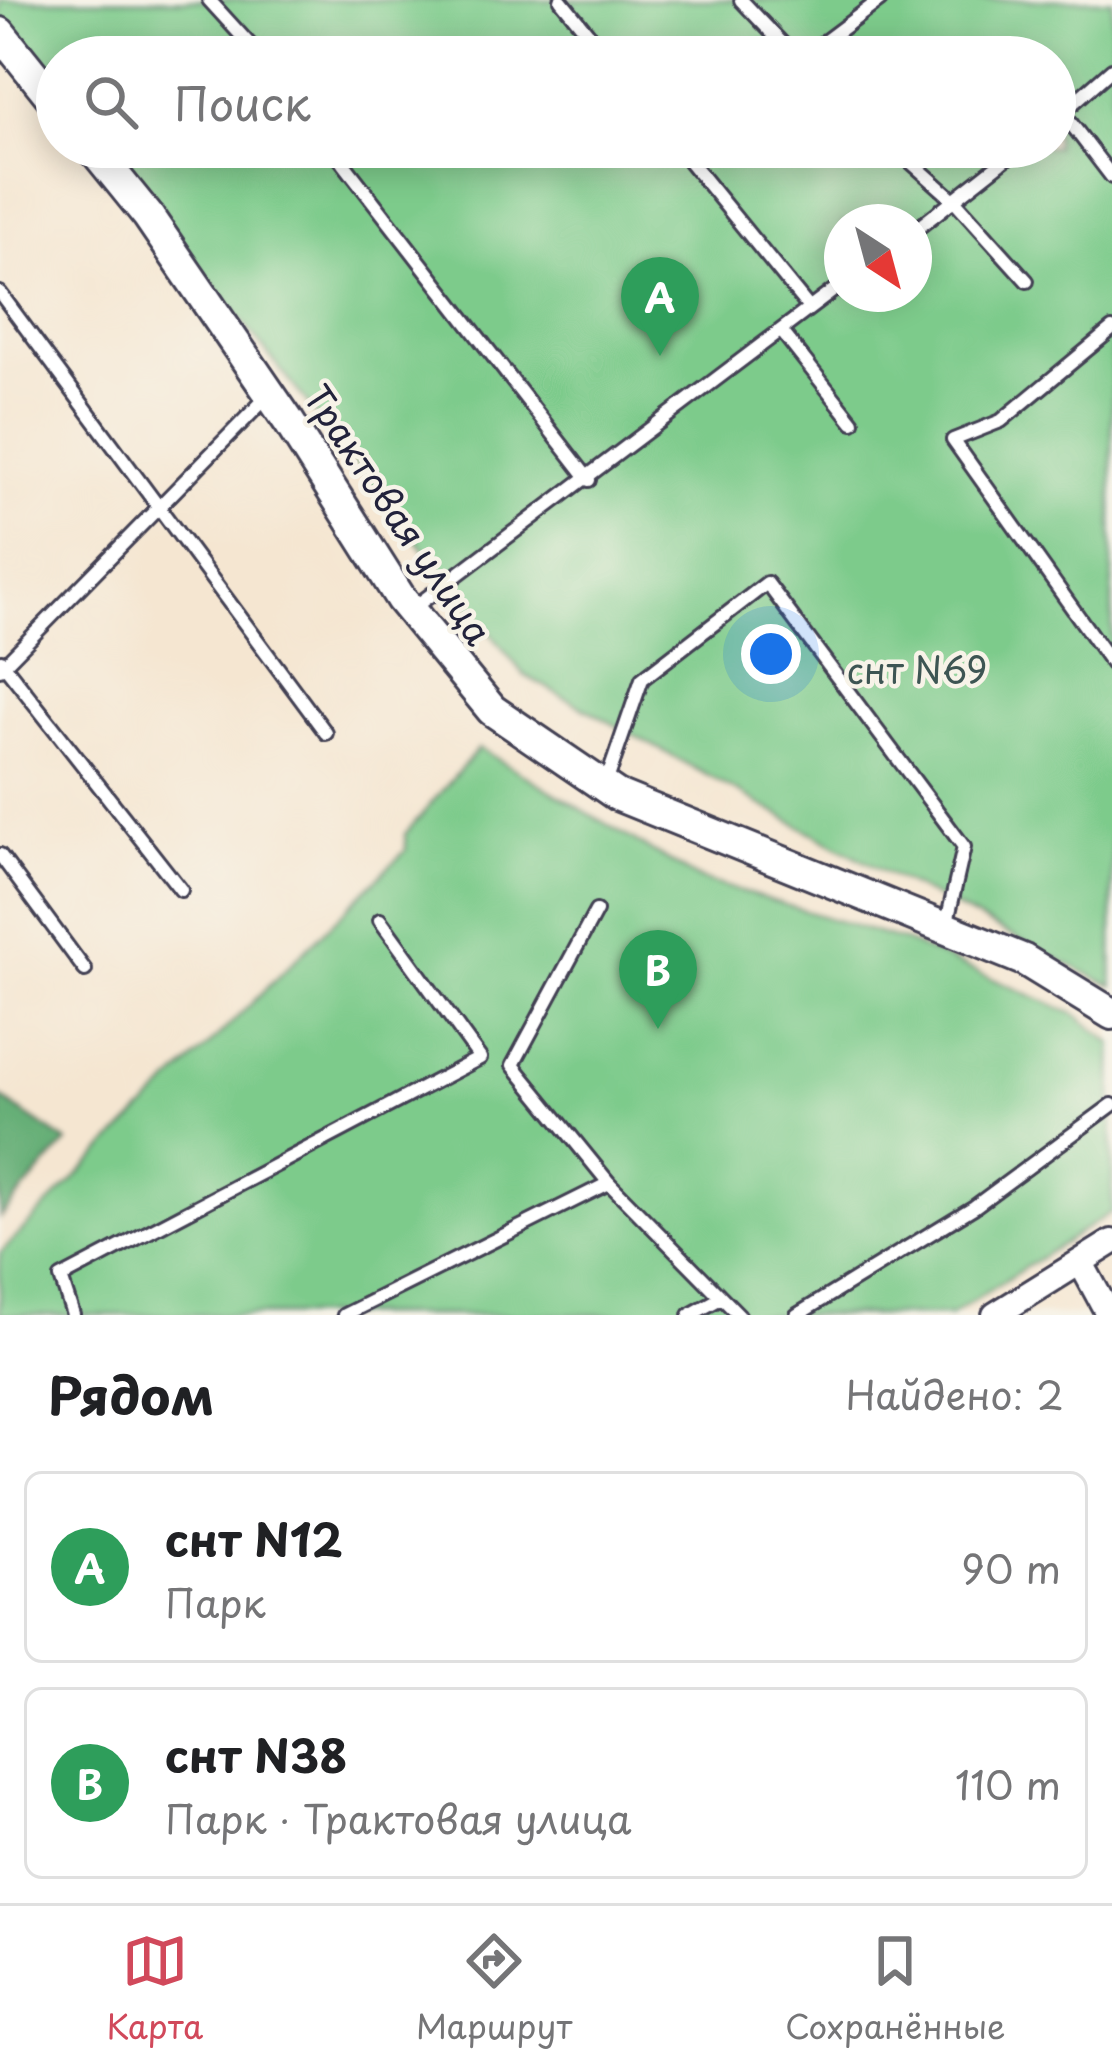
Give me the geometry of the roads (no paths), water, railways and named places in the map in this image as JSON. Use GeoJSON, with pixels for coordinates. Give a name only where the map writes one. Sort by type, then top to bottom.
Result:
{"type":"FeatureCollection","features":[{"type":"Feature","properties":{"kind":"street"},"geometry":{"type":"LineString","coordinates":[[0,33],[36,78]]}},
{"type":"Feature","properties":{"kind":"street","name":"Трактовая улица"},"geometry":{"type":"LineString","coordinates":[[109,168],[148,216],[410,610],[492,710],[605,787],[1024,960],[1112,1014]]}},
{"type":"Feature","properties":{"kind":"street"},"geometry":{"type":"LineString","coordinates":[[995,1315],[1112,1242]]}},
{"type":"Feature","properties":{"kind":"street"},"geometry":{"type":"LineString","coordinates":[[1081,1263],[1109,1315]]}},
{"type":"Feature","properties":{"kind":"lane"},"geometry":{"type":"LineString","coordinates":[[209,0],[242,36]]}},
{"type":"Feature","properties":{"kind":"lane"},"geometry":{"type":"LineString","coordinates":[[561,0],[590,36]]}},
{"type":"Feature","properties":{"kind":"lane"},"geometry":{"type":"LineString","coordinates":[[741,0],[778,36]]}},
{"type":"Feature","properties":{"kind":"lane"},"geometry":{"type":"LineString","coordinates":[[829,36],[880,0]]}},
{"type":"Feature","properties":{"kind":"lane"},"geometry":{"type":"LineString","coordinates":[[1076,101],[1112,69]]}},
{"type":"Feature","properties":{"kind":"lane"},"geometry":{"type":"LineString","coordinates":[[1076,136],[1112,177]]}},
{"type":"Feature","properties":{"kind":"lane"},"geometry":{"type":"LineString","coordinates":[[347,168],[590,480]]}},
{"type":"Feature","properties":{"kind":"lane"},"geometry":{"type":"LineString","coordinates":[[700,168],[809,308]]}},
{"type":"Feature","properties":{"kind":"lane"},"geometry":{"type":"LineString","coordinates":[[918,168],[955,201],[1027,281]]}},
{"type":"Feature","properties":{"kind":"lane"},"geometry":{"type":"LineString","coordinates":[[932,218],[995,168]]}},
{"type":"Feature","properties":{"kind":"lane"},"geometry":{"type":"LineString","coordinates":[[0,293],[326,733]]}},
{"type":"Feature","properties":{"kind":"lane"},"geometry":{"type":"LineString","coordinates":[[410,610],[590,480],[824,297]]}},
{"type":"Feature","properties":{"kind":"lane"},"geometry":{"type":"LineString","coordinates":[[1112,329],[1001,422],[953,440],[1112,664]]}},
{"type":"Feature","properties":{"kind":"lane"},"geometry":{"type":"LineString","coordinates":[[783,333],[853,422]]}},
{"type":"Feature","properties":{"kind":"lane"},"geometry":{"type":"LineString","coordinates":[[181,890],[1,665],[269,394]]}},
{"type":"Feature","properties":{"kind":"lane"},"geometry":{"type":"LineString","coordinates":[[605,787],[642,679],[767,583],[964,848],[946,928]]}},
{"type":"Feature","properties":{"kind":"lane"},"geometry":{"type":"LineString","coordinates":[[0,855],[85,970]]}},
{"type":"Feature","properties":{"kind":"lane"},"geometry":{"type":"LineString","coordinates":[[596,911],[513,1065],[609,1183],[739,1315]]}},
{"type":"Feature","properties":{"kind":"lane"},"geometry":{"type":"LineString","coordinates":[[73,1315],[61,1277],[480,1058],[380,920]]}},
{"type":"Feature","properties":{"kind":"lane"},"geometry":{"type":"LineString","coordinates":[[796,1315],[974,1207],[1112,1105]]}},
{"type":"Feature","properties":{"kind":"lane"},"geometry":{"type":"LineString","coordinates":[[344,1315],[609,1183]]}},
{"type":"Feature","properties":{"kind":"lane"},"geometry":{"type":"LineString","coordinates":[[690,1315],[719,1299]]}},
{"type":"Feature","properties":{"kind":"place","name":"снт N12"},"geometry":{"type":"Point","coordinates":[660,356]}},
{"type":"Feature","properties":{"kind":"place","name":"снт N38"},"geometry":{"type":"Point","coordinates":[658,1029]}},
{"type":"Feature","properties":{"kind":"park label","name":"снт N69"},"geometry":{"type":"Point","coordinates":[917,669]}}]}
